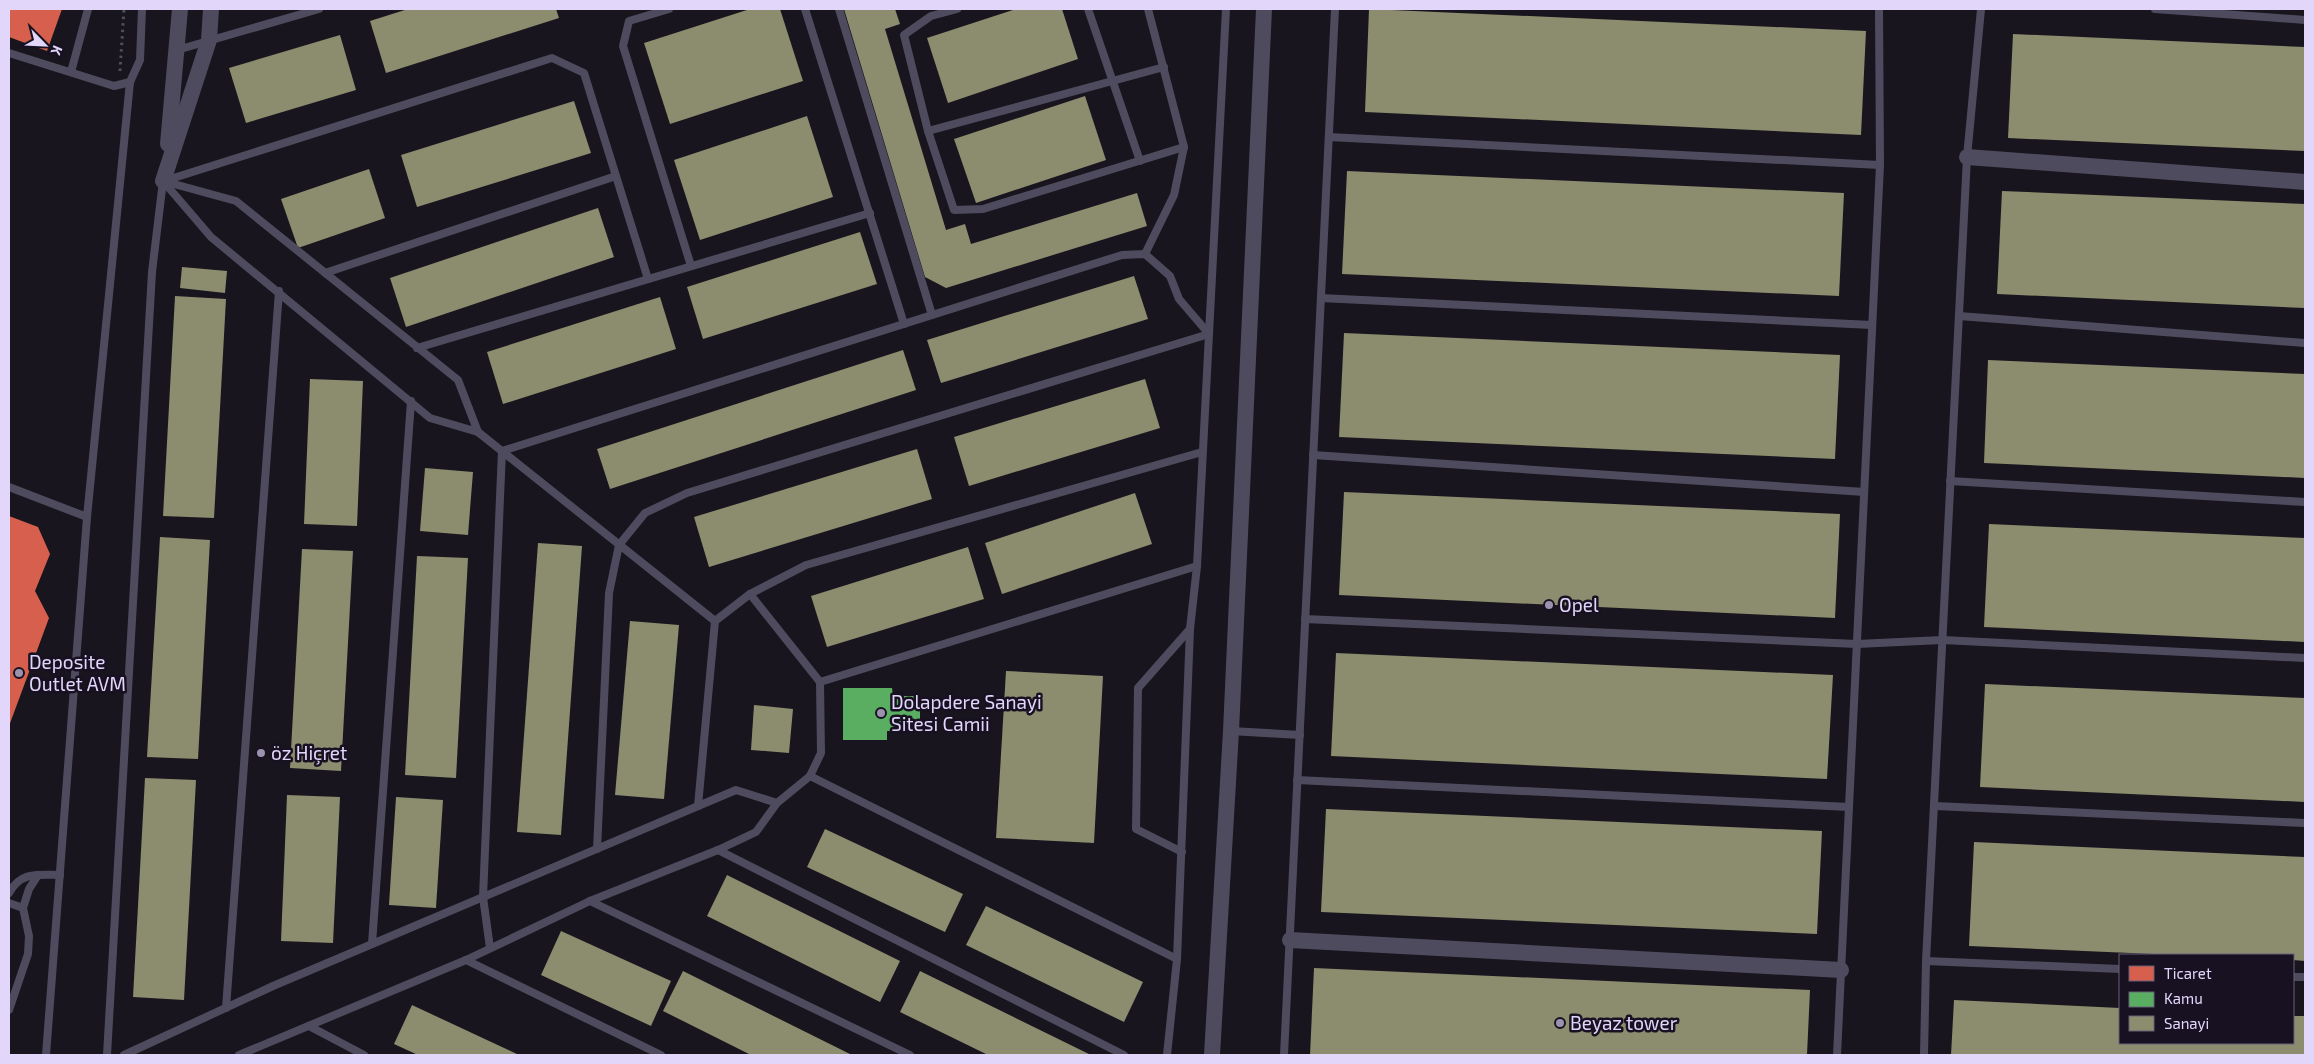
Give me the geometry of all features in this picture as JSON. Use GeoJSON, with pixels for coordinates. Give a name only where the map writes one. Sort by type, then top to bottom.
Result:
{"type":"FeatureCollection","features":[{"type":"Feature","properties":{"kind":"street"},"geometry":{"type":"LineString","coordinates":[[164,181],[180,9]]}},
{"type":"Feature","properties":{"kind":"street"},"geometry":{"type":"LineString","coordinates":[[164,181],[209,40],[211,9]]}},
{"type":"Feature","properties":{"kind":"street"},"geometry":{"type":"LineString","coordinates":[[1212,1055],[1231,731],[1264,9]]}},
{"type":"Feature","properties":{"kind":"street"},"geometry":{"type":"LineString","coordinates":[[1967,157],[2305,182]]}},
{"type":"Feature","properties":{"kind":"street"},"geometry":{"type":"LineString","coordinates":[[1290,940],[1841,970]]}},
{"type":"Feature","properties":{"kind":"lane"},"geometry":{"type":"LineString","coordinates":[[71,72],[88,9]]}},
{"type":"Feature","properties":{"kind":"lane"},"geometry":{"type":"LineString","coordinates":[[46,1055],[87,517],[130,82],[140,60],[142,9]]}},
{"type":"Feature","properties":{"kind":"lane"},"geometry":{"type":"LineString","coordinates":[[176,50],[320,9]]}},
{"type":"Feature","properties":{"kind":"lane"},"geometry":{"type":"LineString","coordinates":[[669,9],[628,21],[623,46],[691,266]]}},
{"type":"Feature","properties":{"kind":"lane"},"geometry":{"type":"LineString","coordinates":[[805,9],[904,324]]}},
{"type":"Feature","properties":{"kind":"lane"},"geometry":{"type":"LineString","coordinates":[[839,9],[932,315]]}},
{"type":"Feature","properties":{"kind":"lane"},"geometry":{"type":"LineString","coordinates":[[957,9],[931,16],[904,35],[928,130],[954,210],[984,209],[1184,147]]}},
{"type":"Feature","properties":{"kind":"lane"},"geometry":{"type":"LineString","coordinates":[[1088,9],[1140,161]]}},
{"type":"Feature","properties":{"kind":"lane"},"geometry":{"type":"LineString","coordinates":[[1145,254],[1174,195],[1184,147],[1148,9]]}},
{"type":"Feature","properties":{"kind":"lane"},"geometry":{"type":"LineString","coordinates":[[1167,1055],[1177,959],[1190,629],[1197,566],[1226,9]]}},
{"type":"Feature","properties":{"kind":"lane"},"geometry":{"type":"LineString","coordinates":[[1284,1055],[1335,9]]}},
{"type":"Feature","properties":{"kind":"lane"},"geometry":{"type":"LineString","coordinates":[[1837,1055],[1880,165],[1879,9]]}},
{"type":"Feature","properties":{"kind":"lane"},"geometry":{"type":"LineString","coordinates":[[1924,1055],[1926,961],[1967,157],[1981,9]]}},
{"type":"Feature","properties":{"kind":"lane"},"geometry":{"type":"LineString","coordinates":[[2155,9],[2305,20]]}},
{"type":"Feature","properties":{"kind":"lane"},"geometry":{"type":"LineString","coordinates":[[9,53],[114,86],[130,82]]}},
{"type":"Feature","properties":{"kind":"lane"},"geometry":{"type":"LineString","coordinates":[[164,181],[552,58],[584,73],[648,279]]}},
{"type":"Feature","properties":{"kind":"lane"},"geometry":{"type":"LineString","coordinates":[[928,130],[1164,67]]}},
{"type":"Feature","properties":{"kind":"lane"},"geometry":{"type":"LineString","coordinates":[[1329,137],[1880,165]]}},
{"type":"Feature","properties":{"kind":"lane"},"geometry":{"type":"LineString","coordinates":[[324,273],[616,176]]}},
{"type":"Feature","properties":{"kind":"lane"},"geometry":{"type":"LineString","coordinates":[[164,181],[236,201],[458,380],[478,432]]}},
{"type":"Feature","properties":{"kind":"lane"},"geometry":{"type":"LineString","coordinates":[[164,181],[211,237],[279,291],[430,418],[478,432],[715,621]]}},
{"type":"Feature","properties":{"kind":"lane"},"geometry":{"type":"LineString","coordinates":[[107,1055],[152,272],[164,181]]}},
{"type":"Feature","properties":{"kind":"lane"},"geometry":{"type":"LineString","coordinates":[[417,348],[870,213]]}},
{"type":"Feature","properties":{"kind":"lane"},"geometry":{"type":"LineString","coordinates":[[502,451],[1122,255],[1145,254],[1170,276],[1179,299],[1209,334]]}},
{"type":"Feature","properties":{"kind":"lane"},"geometry":{"type":"LineString","coordinates":[[226,1008],[279,291]]}},
{"type":"Feature","properties":{"kind":"lane"},"geometry":{"type":"LineString","coordinates":[[1321,298],[1872,325]]}},
{"type":"Feature","properties":{"kind":"lane"},"geometry":{"type":"LineString","coordinates":[[1959,316],[2305,343]]}},
{"type":"Feature","properties":{"kind":"lane"},"geometry":{"type":"LineString","coordinates":[[597,849],[609,593],[620,545],[645,513],[687,493],[1209,334]]}},
{"type":"Feature","properties":{"kind":"lane"},"geometry":{"type":"LineString","coordinates":[[372,944],[411,401]]}},
{"type":"Feature","properties":{"kind":"lane"},"geometry":{"type":"LineString","coordinates":[[490,948],[482,897],[502,451]]}},
{"type":"Feature","properties":{"kind":"lane"},"geometry":{"type":"LineString","coordinates":[[698,806],[715,621],[750,594],[806,565],[1202,452]]}},
{"type":"Feature","properties":{"kind":"lane"},"geometry":{"type":"LineString","coordinates":[[1314,455],[1864,492]]}},
{"type":"Feature","properties":{"kind":"lane"},"geometry":{"type":"LineString","coordinates":[[1950,481],[2305,502]]}},
{"type":"Feature","properties":{"kind":"lane"},"geometry":{"type":"LineString","coordinates":[[9,487],[87,517]]}},
{"type":"Feature","properties":{"kind":"lane"},"geometry":{"type":"LineString","coordinates":[[820,682],[1197,566]]}},
{"type":"Feature","properties":{"kind":"lane"},"geometry":{"type":"LineString","coordinates":[[239,1055],[466,960],[590,901],[718,850],[756,832],[777,803],[810,776],[821,753],[820,682],[750,594]]}},
{"type":"Feature","properties":{"kind":"lane"},"geometry":{"type":"LineString","coordinates":[[1305,619],[1857,644],[1942,640],[2305,658]]}},
{"type":"Feature","properties":{"kind":"lane"},"geometry":{"type":"LineString","coordinates":[[1182,852],[1136,829],[1138,688],[1190,629]]}},
{"type":"Feature","properties":{"kind":"lane"},"geometry":{"type":"LineString","coordinates":[[1231,731],[1300,735]]}},
{"type":"Feature","properties":{"kind":"lane"},"geometry":{"type":"LineString","coordinates":[[810,776],[1177,959]]}},
{"type":"Feature","properties":{"kind":"lane"},"geometry":{"type":"LineString","coordinates":[[1297,780],[1849,807]]}},
{"type":"Feature","properties":{"kind":"lane"},"geometry":{"type":"LineString","coordinates":[[124,1055],[372,944],[736,790],[777,803]]}},
{"type":"Feature","properties":{"kind":"lane"},"geometry":{"type":"LineString","coordinates":[[1935,806],[2305,823]]}},
{"type":"Feature","properties":{"kind":"lane"},"geometry":{"type":"LineString","coordinates":[[718,850],[1124,1055]]}},
{"type":"Feature","properties":{"kind":"lane"},"geometry":{"type":"LineString","coordinates":[[9,893],[28,874],[60,875]]}},
{"type":"Feature","properties":{"kind":"lane"},"geometry":{"type":"LineString","coordinates":[[9,1010],[28,954],[29,936],[23,908],[29,888],[38,875]]}},
{"type":"Feature","properties":{"kind":"lane"},"geometry":{"type":"LineString","coordinates":[[590,901],[910,1055]]}},
{"type":"Feature","properties":{"kind":"lane"},"geometry":{"type":"LineString","coordinates":[[9,903],[23,908]]}},
{"type":"Feature","properties":{"kind":"lane"},"geometry":{"type":"LineString","coordinates":[[466,960],[661,1055]]}},
{"type":"Feature","properties":{"kind":"lane"},"geometry":{"type":"LineString","coordinates":[[1926,961],[2119,970]]}},
{"type":"Feature","properties":{"kind":"lane"},"geometry":{"type":"LineString","coordinates":[[309,1026],[364,1055]]}},
{"type":"Feature","properties":{"kind":"path"},"geometry":{"type":"LineString","coordinates":[[120,85],[124,9]]}},
{"type":"Feature","properties":{"kind":"building: Ticaret"},"geometry":{"type":"Polygon","coordinates":[[[9,9],[62,9],[47,51],[9,37],[9,9]]]}},
{"type":"Feature","properties":{"kind":"building: Ticaret","name":"Deposite Outlet AVM"},"geometry":{"type":"Polygon","coordinates":[[[9,516],[38,527],[50,554],[35,591],[49,618],[9,726],[9,516]]]}},
{"type":"Feature","properties":{"kind":"building: Kamu","name":"Dolapdere Sanayi Sitesi Camii"},"geometry":{"type":"Polygon","coordinates":[[[843,688],[892,688],[893,696],[920,696],[920,731],[887,731],[887,740],[843,740],[843,688]]]}},
{"type":"Feature","properties":{"kind":"building: Sanayi"},"geometry":{"type":"Polygon","coordinates":[[[408,9],[556,9],[559,18],[386,73],[370,21],[408,9]]]}},
{"type":"Feature","properties":{"kind":"building: Sanayi"},"geometry":{"type":"Polygon","coordinates":[[[750,9],[780,9],[803,81],[670,124],[644,43],[750,9]]]}},
{"type":"Feature","properties":{"kind":"building: Sanayi"},"geometry":{"type":"Polygon","coordinates":[[[844,9],[895,9],[900,24],[885,29],[946,230],[965,224],[971,244],[1137,193],[1147,226],[946,288],[925,277],[844,9]]]}},
{"type":"Feature","properties":{"kind":"building: Sanayi"},"geometry":{"type":"Polygon","coordinates":[[[1016,9],[1062,9],[1078,59],[948,103],[927,38],[1016,9]]]}},
{"type":"Feature","properties":{"kind":"building: Sanayi"},"geometry":{"type":"Polygon","coordinates":[[[1369,9],[1866,31],[1861,135],[1365,112],[1369,9]]]}},
{"type":"Feature","properties":{"kind":"building: Sanayi"},"geometry":{"type":"Polygon","coordinates":[[[2013,34],[2305,47],[2305,151],[2008,138],[2013,34]]]}},
{"type":"Feature","properties":{"kind":"building: Sanayi"},"geometry":{"type":"Polygon","coordinates":[[[340,35],[356,90],[246,123],[229,68],[340,35]]]}},
{"type":"Feature","properties":{"kind":"building: Sanayi"},"geometry":{"type":"Polygon","coordinates":[[[1085,96],[1106,160],[976,203],[954,139],[1085,96]]]}},
{"type":"Feature","properties":{"kind":"building: Sanayi"},"geometry":{"type":"Polygon","coordinates":[[[574,101],[591,153],[417,207],[401,155],[574,101]]]}},
{"type":"Feature","properties":{"kind":"building: Sanayi"},"geometry":{"type":"Polygon","coordinates":[[[807,116],[833,197],[700,240],[674,160],[807,116]]]}},
{"type":"Feature","properties":{"kind":"building: Sanayi"},"geometry":{"type":"Polygon","coordinates":[[[369,169],[385,218],[298,248],[281,199],[369,169]]]}},
{"type":"Feature","properties":{"kind":"building: Sanayi"},"geometry":{"type":"Polygon","coordinates":[[[1347,171],[1844,193],[1839,296],[1342,274],[1347,171]]]}},
{"type":"Feature","properties":{"kind":"building: Sanayi"},"geometry":{"type":"Polygon","coordinates":[[[2002,191],[2305,204],[2305,308],[1997,294],[2002,191]]]}},
{"type":"Feature","properties":{"kind":"building: Sanayi"},"geometry":{"type":"Polygon","coordinates":[[[598,208],[614,257],[406,327],[390,278],[598,208]]]}},
{"type":"Feature","properties":{"kind":"building: Sanayi"},"geometry":{"type":"Polygon","coordinates":[[[860,232],[877,284],[703,339],[687,287],[860,232]]]}},
{"type":"Feature","properties":{"kind":"building: Sanayi"},"geometry":{"type":"Polygon","coordinates":[[[182,267],[227,271],[225,293],[180,288],[182,267]]]}},
{"type":"Feature","properties":{"kind":"building: Sanayi"},"geometry":{"type":"Polygon","coordinates":[[[1134,276],[1148,319],[941,383],[927,340],[1134,276]]]}},
{"type":"Feature","properties":{"kind":"building: Sanayi"},"geometry":{"type":"Polygon","coordinates":[[[175,296],[226,299],[214,518],[163,516],[175,296]]]}},
{"type":"Feature","properties":{"kind":"building: Sanayi"},"geometry":{"type":"Polygon","coordinates":[[[660,297],[676,349],[503,404],[487,352],[660,297]]]}},
{"type":"Feature","properties":{"kind":"building: Sanayi"},"geometry":{"type":"Polygon","coordinates":[[[1344,333],[1840,355],[1835,459],[1339,437],[1344,333]]]}},
{"type":"Feature","properties":{"kind":"building: Sanayi"},"geometry":{"type":"Polygon","coordinates":[[[903,350],[916,390],[610,489],[597,449],[903,350]]]}},
{"type":"Feature","properties":{"kind":"building: Sanayi"},"geometry":{"type":"Polygon","coordinates":[[[1988,360],[2305,374],[2305,478],[1984,463],[1988,360]]]}},
{"type":"Feature","properties":{"kind":"building: Sanayi"},"geometry":{"type":"Polygon","coordinates":[[[310,379],[363,381],[357,526],[304,524],[310,379]]]}},
{"type":"Feature","properties":{"kind":"building: Sanayi"},"geometry":{"type":"Polygon","coordinates":[[[1145,379],[1160,428],[969,486],[954,437],[1145,379]]]}},
{"type":"Feature","properties":{"kind":"building: Sanayi"},"geometry":{"type":"Polygon","coordinates":[[[917,449],[932,499],[709,567],[694,517],[917,449]]]}},
{"type":"Feature","properties":{"kind":"building: Sanayi"},"geometry":{"type":"Polygon","coordinates":[[[425,468],[473,472],[468,535],[420,531],[425,468]]]}},
{"type":"Feature","properties":{"kind":"building: Sanayi"},"geometry":{"type":"Polygon","coordinates":[[[1344,492],[1840,514],[1835,618],[1339,595],[1344,492]]]}},
{"type":"Feature","properties":{"kind":"building: Sanayi"},"geometry":{"type":"Polygon","coordinates":[[[1135,493],[1152,544],[1002,594],[985,543],[1135,493]]]}},
{"type":"Feature","properties":{"kind":"building: Sanayi"},"geometry":{"type":"Polygon","coordinates":[[[1989,524],[2305,538],[2305,642],[1984,627],[1989,524]]]}},
{"type":"Feature","properties":{"kind":"building: Sanayi"},"geometry":{"type":"Polygon","coordinates":[[[160,537],[210,540],[198,759],[147,757],[160,537]]]}},
{"type":"Feature","properties":{"kind":"building: Sanayi"},"geometry":{"type":"Polygon","coordinates":[[[538,543],[582,546],[561,835],[517,832],[538,543]]]}},
{"type":"Feature","properties":{"kind":"building: Sanayi"},"geometry":{"type":"Polygon","coordinates":[[[968,547],[984,599],[827,647],[811,596],[968,547]]]}},
{"type":"Feature","properties":{"kind":"building: Sanayi"},"geometry":{"type":"Polygon","coordinates":[[[302,549],[353,551],[341,771],[290,768],[302,549]]]}},
{"type":"Feature","properties":{"kind":"building: Sanayi"},"geometry":{"type":"Polygon","coordinates":[[[417,556],[468,558],[456,778],[405,775],[417,556]]]}},
{"type":"Feature","properties":{"kind":"building: Sanayi"},"geometry":{"type":"Polygon","coordinates":[[[630,621],[679,625],[664,799],[615,795],[630,621]]]}},
{"type":"Feature","properties":{"kind":"building: Sanayi"},"geometry":{"type":"Polygon","coordinates":[[[1336,653],[1833,675],[1827,779],[1331,756],[1336,653]]]}},
{"type":"Feature","properties":{"kind":"building: Sanayi"},"geometry":{"type":"Polygon","coordinates":[[[1006,671],[1103,676],[1094,843],[996,838],[1006,671]]]}},
{"type":"Feature","properties":{"kind":"building: Sanayi"},"geometry":{"type":"Polygon","coordinates":[[[1985,684],[2305,698],[2305,802],[1980,787],[1985,684]]]}},
{"type":"Feature","properties":{"kind":"building: Sanayi"},"geometry":{"type":"Polygon","coordinates":[[[754,705],[793,709],[789,753],[751,750],[754,705]]]}},
{"type":"Feature","properties":{"kind":"building: Sanayi"},"geometry":{"type":"Polygon","coordinates":[[[145,778],[196,780],[184,1000],[133,997],[145,778]]]}},
{"type":"Feature","properties":{"kind":"building: Sanayi"},"geometry":{"type":"Polygon","coordinates":[[[287,795],[340,797],[333,943],[281,941],[287,795]]]}},
{"type":"Feature","properties":{"kind":"building: Sanayi"},"geometry":{"type":"Polygon","coordinates":[[[396,797],[443,800],[436,908],[389,905],[396,797]]]}},
{"type":"Feature","properties":{"kind":"building: Sanayi"},"geometry":{"type":"Polygon","coordinates":[[[1326,809],[1822,831],[1817,934],[1321,912],[1326,809]]]}},
{"type":"Feature","properties":{"kind":"building: Sanayi"},"geometry":{"type":"Polygon","coordinates":[[[825,829],[963,894],[945,932],[807,867],[825,829]]]}},
{"type":"Feature","properties":{"kind":"building: Sanayi"},"geometry":{"type":"Polygon","coordinates":[[[1974,842],[2305,857],[2305,961],[2294,960],[2294,954],[2154,954],[1969,946],[1974,842]]]}},
{"type":"Feature","properties":{"kind":"building: Sanayi"},"geometry":{"type":"Polygon","coordinates":[[[727,875],[900,961],[880,1002],[707,916],[727,875]]]}},
{"type":"Feature","properties":{"kind":"building: Sanayi"},"geometry":{"type":"Polygon","coordinates":[[[986,906],[1143,982],[1124,1022],[966,945],[986,906]]]}},
{"type":"Feature","properties":{"kind":"building: Sanayi"},"geometry":{"type":"Polygon","coordinates":[[[561,931],[671,981],[651,1026],[541,975],[561,931]]]}},
{"type":"Feature","properties":{"kind":"building: Sanayi","name":"Beyaz tower"},"geometry":{"type":"Polygon","coordinates":[[[1314,968],[1810,990],[1807,1055],[1310,1055],[1314,968]]]}},
{"type":"Feature","properties":{"kind":"building: Sanayi"},"geometry":{"type":"Polygon","coordinates":[[[683,971],[852,1055],[751,1055],[663,1011],[683,971]]]}},
{"type":"Feature","properties":{"kind":"building: Sanayi"},"geometry":{"type":"Polygon","coordinates":[[[920,971],[1091,1055],[988,1055],[900,1012],[920,971]]]}},
{"type":"Feature","properties":{"kind":"building: Sanayi"},"geometry":{"type":"Polygon","coordinates":[[[1954,1000],[2119,1008],[2119,1044],[2294,1044],[2294,1016],[2305,1016],[2305,1055],[1951,1055],[1954,1000]]]}},
{"type":"Feature","properties":{"kind":"building: Sanayi"},"geometry":{"type":"Polygon","coordinates":[[[412,1005],[519,1055],[418,1055],[394,1044],[412,1005]]]}},
{"type":"Feature","properties":{"kind":"place","name":"Opel"},"geometry":{"type":"Point","coordinates":[1549,605]}},
{"type":"Feature","properties":{"kind":"place","name":"Deposite Outlet AVM"},"geometry":{"type":"Point","coordinates":[19,673]}},
{"type":"Feature","properties":{"kind":"place","name":"Dolapdere Sanayi Sitesi Camii"},"geometry":{"type":"Point","coordinates":[881,713]}},
{"type":"Feature","properties":{"kind":"place","name":"öz Hiçret"},"geometry":{"type":"Point","coordinates":[261,753]}},
{"type":"Feature","properties":{"kind":"place","name":"Beyaz tower"},"geometry":{"type":"Point","coordinates":[1560,1023]}}]}
